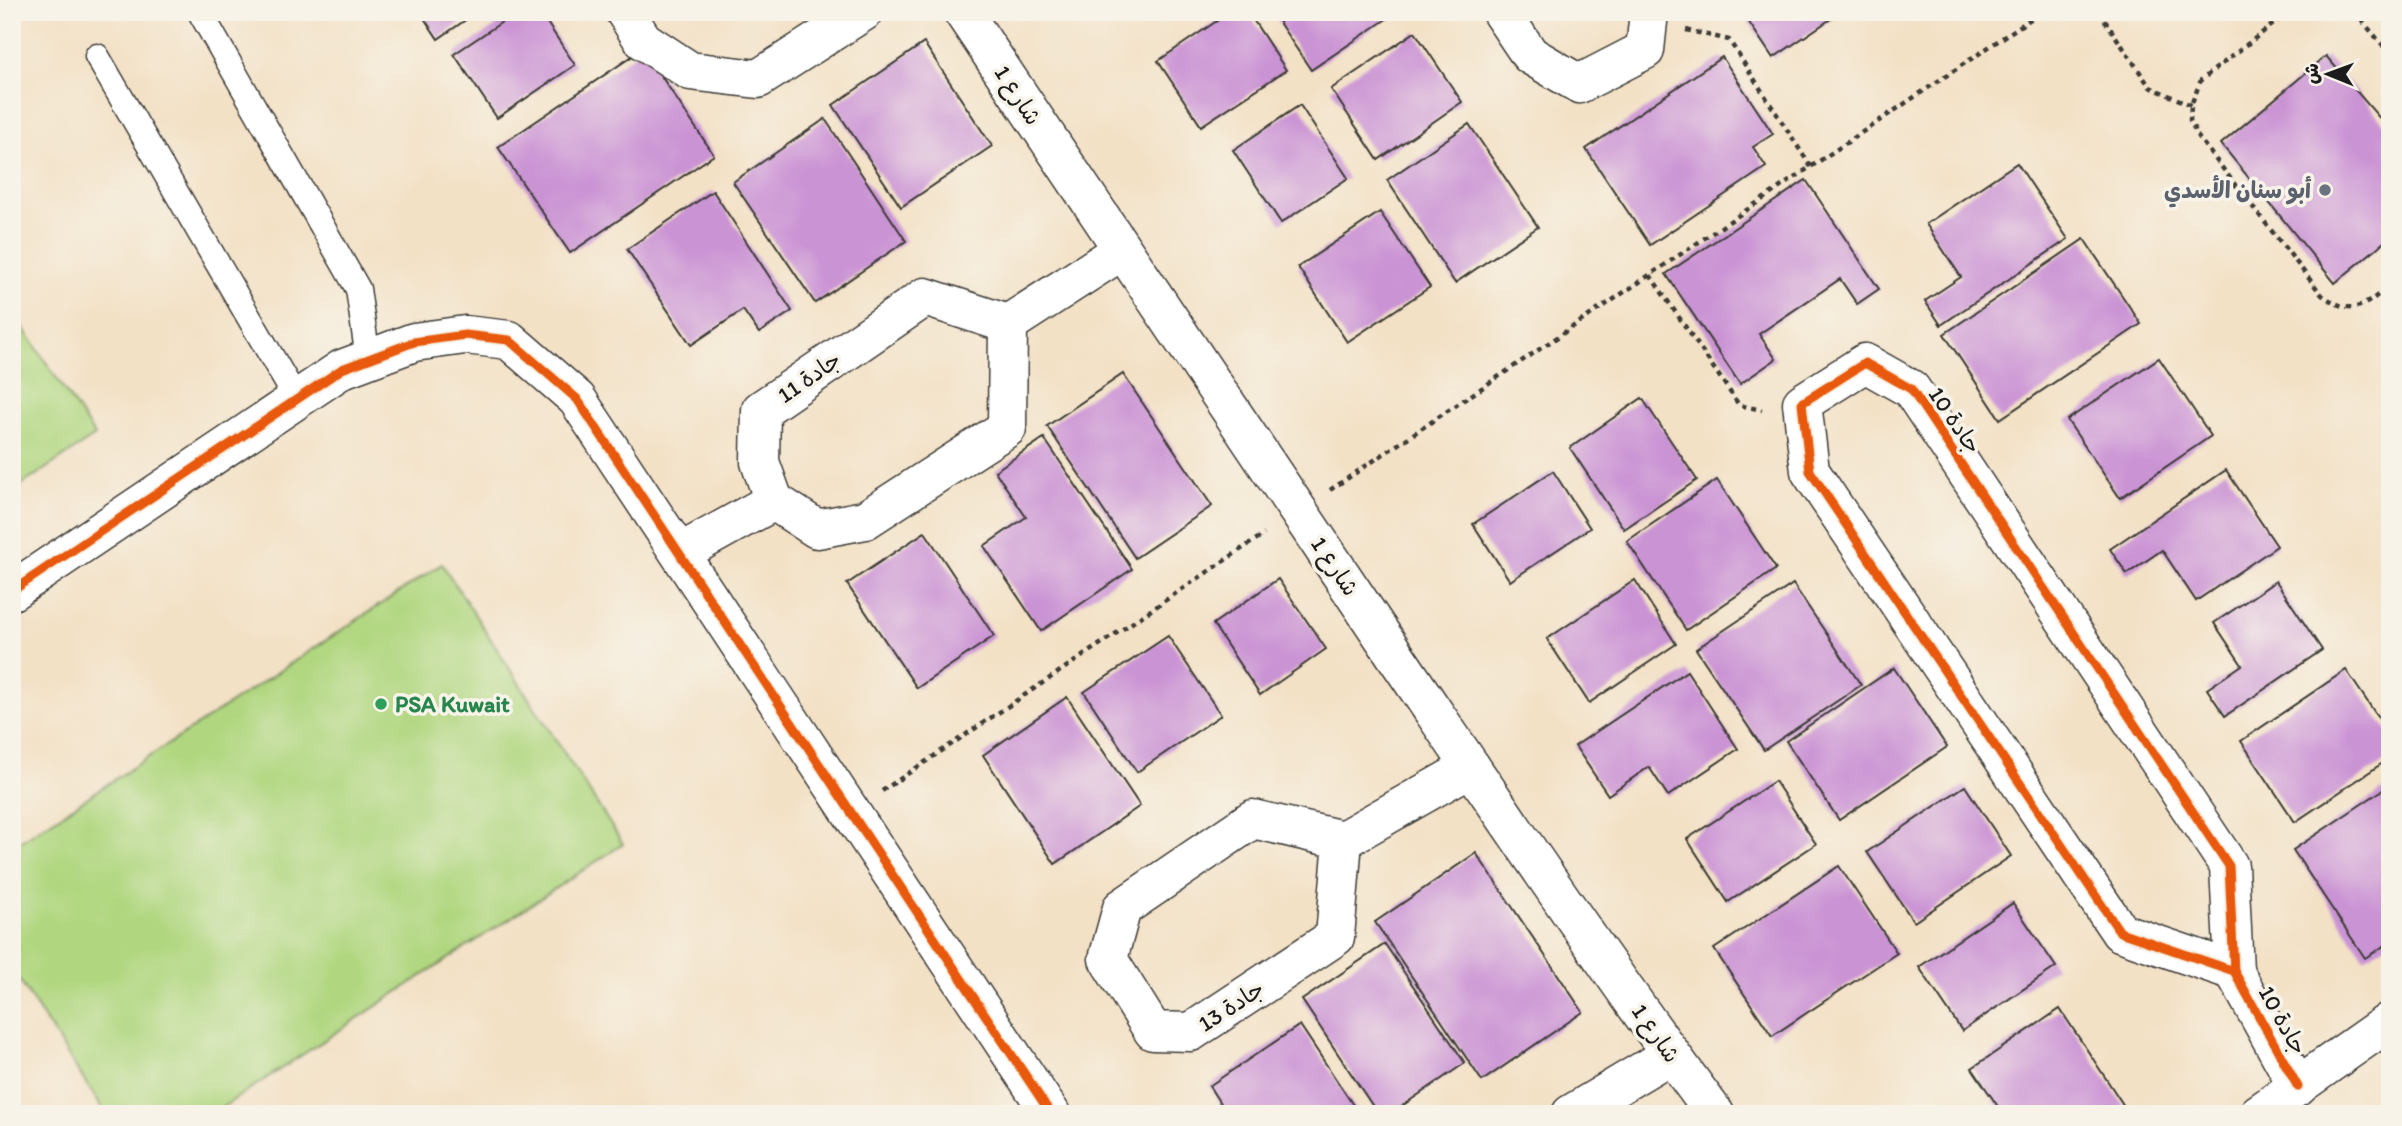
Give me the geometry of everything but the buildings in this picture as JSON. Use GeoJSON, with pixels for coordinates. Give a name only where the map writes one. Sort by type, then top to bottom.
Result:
{"type":"FeatureCollection","features":[{"type":"Feature","properties":{"kind":"street"},"geometry":{"type":"LineString","coordinates":[[625,12],[643,40],[690,71],[758,79],[863,12]]}},
{"type":"Feature","properties":{"kind":"street","name":"شارع 1"},"geometry":{"type":"LineString","coordinates":[[964,12],[1297,512],[1471,767],[1715,1114]]}},
{"type":"Feature","properties":{"kind":"street"},"geometry":{"type":"LineString","coordinates":[[1501,12],[1530,55],[1579,84],[1645,50],[1648,16]]}},
{"type":"Feature","properties":{"kind":"street"},"geometry":{"type":"LineString","coordinates":[[680,553],[774,501],[817,529],[865,520],[1006,428],[1008,324],[1121,251]]}},
{"type":"Feature","properties":{"kind":"street","name":"جادة 11"},"geometry":{"type":"LineString","coordinates":[[774,501],[760,463],[761,411],[925,297],[1008,324]]}},
{"type":"Feature","properties":{"kind":"street"},"geometry":{"type":"LineString","coordinates":[[12,591],[342,369],[414,342],[466,335],[509,340],[577,399],[1051,1114]]}},
{"type":"Feature","properties":{"kind":"street","name":"جادة 10"},"geometry":{"type":"LineString","coordinates":[[2234,971],[2120,932],[1810,471],[1802,403],[1865,363],[1911,389],[2229,866],[2234,971],[2298,1087]]}},
{"type":"Feature","properties":{"kind":"street"},"geometry":{"type":"LineString","coordinates":[[1343,840],[1471,767]]}},
{"type":"Feature","properties":{"kind":"street","name":"جادة 13"},"geometry":{"type":"LineString","coordinates":[[1253,819],[1343,840],[1335,937],[1191,1032],[1153,1031],[1108,959],[1122,908],[1253,819]]}},
{"type":"Feature","properties":{"kind":"street"},"geometry":{"type":"LineString","coordinates":[[2258,1114],[2390,1021]]}},
{"type":"Feature","properties":{"kind":"street"},"geometry":{"type":"LineString","coordinates":[[1571,1114],[1671,1054]]}},
{"type":"Feature","properties":{"kind":"lane"},"geometry":{"type":"LineString","coordinates":[[200,12],[358,289],[368,359]]}},
{"type":"Feature","properties":{"kind":"lane"},"geometry":{"type":"LineString","coordinates":[[97,56],[297,400]]}},
{"type":"Feature","properties":{"kind":"path"},"geometry":{"type":"LineString","coordinates":[[851,812],[2041,12]]}},
{"type":"Feature","properties":{"kind":"path"},"geometry":{"type":"LineString","coordinates":[[2099,12],[2150,87],[2191,105]]}},
{"type":"Feature","properties":{"kind":"path"},"geometry":{"type":"LineString","coordinates":[[2289,12],[2201,80],[2191,105],[2190,121],[2198,137],[2322,295],[2338,307],[2353,308],[2369,303],[2390,285]]}},
{"type":"Feature","properties":{"kind":"path"},"geometry":{"type":"LineString","coordinates":[[2355,12],[2390,54]]}},
{"type":"Feature","properties":{"kind":"path"},"geometry":{"type":"LineString","coordinates":[[1648,16],[1729,40],[1811,167]]}},
{"type":"Feature","properties":{"kind":"path"},"geometry":{"type":"LineString","coordinates":[[1650,275],[1739,405],[1804,420]]}},
{"type":"Feature","properties":{"kind":"green space"},"geometry":{"type":"Polygon","coordinates":[[[12,311],[95,436],[12,491],[12,311]]]}},
{"type":"Feature","properties":{"kind":"green space","name":"PSA Kuwait"},"geometry":{"type":"Polygon","coordinates":[[[442,564],[623,844],[212,1114],[106,1114],[12,969],[12,847],[442,564]]]}},
{"type":"Feature","properties":{"kind":"cycle path"},"geometry":{"type":"LineString","coordinates":[[12,591],[342,369],[414,342],[465,335],[509,340],[577,399],[1051,1114]]}},
{"type":"Feature","properties":{"kind":"cycle path"},"geometry":{"type":"LineString","coordinates":[[2234,971],[2120,932],[1810,471],[1802,403],[1865,363],[1911,389],[2229,866],[2234,971],[2298,1087]]}},
{"type":"Feature","properties":{"kind":"place","name":"أبو سنان الأسدي"},"geometry":{"type":"Point","coordinates":[2325,190]}},
{"type":"Feature","properties":{"kind":"place","name":"PSA Kuwait"},"geometry":{"type":"Point","coordinates":[381,704]}}]}
